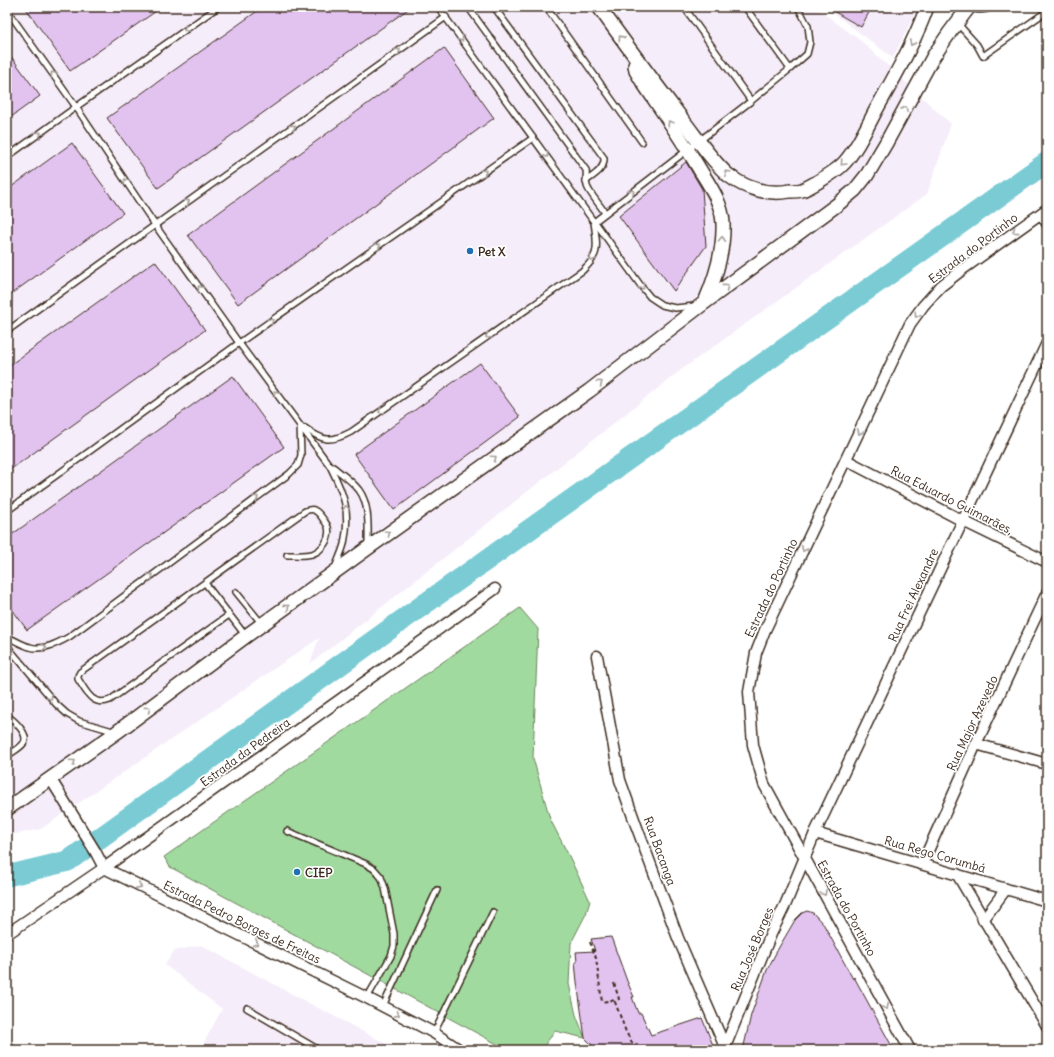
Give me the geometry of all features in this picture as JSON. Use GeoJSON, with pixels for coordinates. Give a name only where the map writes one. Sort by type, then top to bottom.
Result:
{"type":"FeatureCollection","features":[{"type":"Feature","properties":{"kind":"street"},"geometry":{"type":"LineString","coordinates":[[599,7],[708,154],[728,175],[742,184],[758,191],[781,193],[802,190],[823,179],[841,166],[865,131],[910,49],[927,7]]}},
{"type":"Feature","properties":{"kind":"street"},"geometry":{"type":"LineString","coordinates":[[7,809],[117,732],[334,572],[589,391],[855,190],[867,175],[886,143],[933,57],[968,7]]}},
{"type":"Feature","properties":{"kind":"street"},"geometry":{"type":"LineString","coordinates":[[633,54],[636,70],[642,81],[688,149],[714,193],[720,210],[723,222],[722,244],[717,270],[703,304]]}},
{"type":"Feature","properties":{"kind":"street","name":"Estrada do Portinho"},"geometry":{"type":"LineString","coordinates":[[910,1050],[764,784],[753,745],[749,692],[756,654],[765,630],[910,324],[923,306],[941,286],[962,269],[1043,212]]}},
{"type":"Feature","properties":{"kind":"street","name":"Rua Frei Alexandre"},"geometry":{"type":"LineString","coordinates":[[805,858],[815,833],[1047,343]]}},
{"type":"Feature","properties":{"kind":"street","name":"Rua Eduardo Guimarães,"},"geometry":{"type":"LineString","coordinates":[[846,460],[963,521],[1047,562]]}},
{"type":"Feature","properties":{"kind":"street","name":"Estrada da Pedreira"},"geometry":{"type":"LineString","coordinates":[[7,934],[104,868],[495,589]]}},
{"type":"Feature","properties":{"kind":"street","name":"Rua Major Azevedo"},"geometry":{"type":"LineString","coordinates":[[922,864],[976,744],[1047,593]]}},
{"type":"Feature","properties":{"kind":"street","name":"Rua Bacanga"},"geometry":{"type":"LineString","coordinates":[[597,656],[620,780],[678,938],[725,1049]]}},
{"type":"Feature","properties":{"kind":"street"},"geometry":{"type":"LineString","coordinates":[[976,744],[1047,764]]}},
{"type":"Feature","properties":{"kind":"street"},"geometry":{"type":"LineString","coordinates":[[50,778],[104,868]]}},
{"type":"Feature","properties":{"kind":"street","name":"Rua Rego Corumbá"},"geometry":{"type":"LineString","coordinates":[[815,833],[1047,901]]}},
{"type":"Feature","properties":{"kind":"street","name":"Rua José Borges"},"geometry":{"type":"LineString","coordinates":[[725,1049],[770,934],[786,903],[805,858]]}},
{"type":"Feature","properties":{"kind":"street","name":"Estrada Pedro Borges de Freitas"},"geometry":{"type":"LineString","coordinates":[[104,868],[383,1006],[434,1033],[460,1050]]}},
{"type":"Feature","properties":{"kind":"street"},"geometry":{"type":"LineString","coordinates":[[957,874],[1047,1026]]}},
{"type":"Feature","properties":{"kind":"street"},"geometry":{"type":"LineString","coordinates":[[983,920],[1006,889]]}},
{"type":"Feature","properties":{"kind":"lane"},"geometry":{"type":"LineString","coordinates":[[7,157],[218,7]]}},
{"type":"Feature","properties":{"kind":"lane"},"geometry":{"type":"LineString","coordinates":[[438,7],[650,297],[662,305],[675,308],[703,304]]}},
{"type":"Feature","properties":{"kind":"lane"},"geometry":{"type":"LineString","coordinates":[[468,7],[586,170],[587,187],[605,213]]}},
{"type":"Feature","properties":{"kind":"lane"},"geometry":{"type":"LineString","coordinates":[[494,7],[604,158],[602,168],[586,181]]}},
{"type":"Feature","properties":{"kind":"lane"},"geometry":{"type":"LineString","coordinates":[[546,7],[642,142]]}},
{"type":"Feature","properties":{"kind":"lane"},"geometry":{"type":"LineString","coordinates":[[684,7],[751,101]]}},
{"type":"Feature","properties":{"kind":"lane"},"geometry":{"type":"LineString","coordinates":[[745,7],[790,69]]}},
{"type":"Feature","properties":{"kind":"lane"},"geometry":{"type":"LineString","coordinates":[[594,222],[751,101],[807,54],[810,42],[808,26],[798,7]]}},
{"type":"Feature","properties":{"kind":"lane"},"geometry":{"type":"LineString","coordinates":[[968,7],[977,10],[986,10],[993,7]]}},
{"type":"Feature","properties":{"kind":"lane"},"geometry":{"type":"LineString","coordinates":[[7,10],[76,107],[155,225],[239,343],[330,466],[339,482],[346,503],[347,524],[344,546],[334,572]]}},
{"type":"Feature","properties":{"kind":"lane"},"geometry":{"type":"LineString","coordinates":[[957,23],[976,45],[983,56],[1047,11]]}},
{"type":"Feature","properties":{"kind":"lane"},"geometry":{"type":"LineString","coordinates":[[7,332],[446,17]]}},
{"type":"Feature","properties":{"kind":"lane"},"geometry":{"type":"LineString","coordinates":[[7,511],[239,343],[533,138]]}},
{"type":"Feature","properties":{"kind":"lane"},"geometry":{"type":"LineString","coordinates":[[1043,212],[1047,228]]}},
{"type":"Feature","properties":{"kind":"lane"},"geometry":{"type":"LineString","coordinates":[[300,425],[317,437],[327,440],[339,438],[351,432],[585,268],[594,257],[596,248],[594,222]]}},
{"type":"Feature","properties":{"kind":"lane"},"geometry":{"type":"LineString","coordinates":[[7,637],[32,648],[46,647],[69,637],[289,474],[298,465],[301,455],[300,425]]}},
{"type":"Feature","properties":{"kind":"lane"},"geometry":{"type":"LineString","coordinates":[[330,466],[350,481],[360,491],[365,502],[368,519],[368,548]]}},
{"type":"Feature","properties":{"kind":"lane"},"geometry":{"type":"LineString","coordinates":[[229,615],[110,700],[99,702],[90,696],[78,679],[80,672],[305,511],[314,510],[328,526],[328,537],[326,543],[322,549],[311,554],[287,555]]}},
{"type":"Feature","properties":{"kind":"lane"},"geometry":{"type":"LineString","coordinates":[[205,583],[246,636]]}},
{"type":"Feature","properties":{"kind":"lane"},"geometry":{"type":"LineString","coordinates":[[236,592],[262,625]]}},
{"type":"Feature","properties":{"kind":"lane"},"geometry":{"type":"LineString","coordinates":[[7,646],[56,704],[67,714],[79,721],[117,732]]}},
{"type":"Feature","properties":{"kind":"lane"},"geometry":{"type":"LineString","coordinates":[[7,716],[14,720],[25,736],[26,740],[7,756]]}},
{"type":"Feature","properties":{"kind":"lane"},"geometry":{"type":"LineString","coordinates":[[287,831],[366,864],[374,869],[380,877],[385,888],[394,934],[394,946],[391,956],[367,998]]}},
{"type":"Feature","properties":{"kind":"lane"},"geometry":{"type":"LineString","coordinates":[[383,1006],[437,890]]}},
{"type":"Feature","properties":{"kind":"lane"},"geometry":{"type":"LineString","coordinates":[[434,1033],[493,912]]}},
{"type":"Feature","properties":{"kind":"lane"},"geometry":{"type":"LineString","coordinates":[[247,1008],[319,1050]]}},
{"type":"Feature","properties":{"kind":"path"},"geometry":{"type":"LineString","coordinates":[[590,942],[596,958],[602,1002],[612,1000],[615,1002]]}},
{"type":"Feature","properties":{"kind":"path"},"geometry":{"type":"LineString","coordinates":[[614,983],[619,1000],[615,1002]]}},
{"type":"Feature","properties":{"kind":"path"},"geometry":{"type":"LineString","coordinates":[[615,1002],[626,1032],[637,1050]]}},
{"type":"Feature","properties":{"kind":"shaded area"},"geometry":{"type":"Polygon","coordinates":[[[7,7],[815,7],[861,41],[951,124],[927,194],[681,370],[310,664],[319,638],[41,829],[7,836],[7,7]]]}},
{"type":"Feature","properties":{"kind":"shaded area"},"geometry":{"type":"Polygon","coordinates":[[[825,7],[918,7],[893,58],[825,7]]]}},
{"type":"Feature","properties":{"kind":"shaded area"},"geometry":{"type":"Polygon","coordinates":[[[201,945],[398,1050],[200,1050],[222,1009],[165,965],[174,951],[201,945]]]}},
{"type":"Feature","properties":{"kind":"green space"},"geometry":{"type":"Polygon","coordinates":[[[520,608],[538,629],[533,758],[550,819],[590,901],[586,914],[571,943],[569,984],[576,1015],[585,1038],[555,1031],[541,1050],[508,1050],[170,867],[164,857],[520,608]]]}},
{"type":"Feature","properties":{"kind":"building"},"geometry":{"type":"Polygon","coordinates":[[[25,7],[162,7],[70,71],[25,7]]]}},
{"type":"Feature","properties":{"kind":"building"},"geometry":{"type":"Polygon","coordinates":[[[263,7],[411,7],[158,188],[107,118],[263,7]]]}},
{"type":"Feature","properties":{"kind":"building"},"geometry":{"type":"Polygon","coordinates":[[[826,7],[872,7],[861,27],[826,7]]]}},
{"type":"Feature","properties":{"kind":"building"},"geometry":{"type":"Polygon","coordinates":[[[444,48],[494,118],[238,304],[188,235],[444,48]]]}},
{"type":"Feature","properties":{"kind":"building"},"geometry":{"type":"Polygon","coordinates":[[[7,51],[40,96],[7,120],[7,51]]]}},
{"type":"Feature","properties":{"kind":"building"},"geometry":{"type":"Polygon","coordinates":[[[72,143],[123,213],[7,297],[7,190],[72,143]]]}},
{"type":"Feature","properties":{"kind":"building"},"geometry":{"type":"Polygon","coordinates":[[[686,162],[702,189],[706,246],[674,291],[619,216],[686,162]]]}},
{"type":"Feature","properties":{"kind":"building"},"geometry":{"type":"Polygon","coordinates":[[[155,261],[205,330],[7,472],[7,367],[155,261]]]}},
{"type":"Feature","properties":{"kind":"building"},"geometry":{"type":"Polygon","coordinates":[[[480,363],[520,417],[394,510],[354,454],[480,363]]]}},
{"type":"Feature","properties":{"kind":"building"},"geometry":{"type":"Polygon","coordinates":[[[233,376],[284,447],[27,630],[7,602],[7,538],[233,376]]]}},
{"type":"Feature","properties":{"kind":"building"},"geometry":{"type":"Polygon","coordinates":[[[807,911],[813,913],[824,925],[894,1050],[743,1050],[751,1015],[767,970],[795,920],[802,913],[807,911]]]}},
{"type":"Feature","properties":{"kind":"building"},"geometry":{"type":"Polygon","coordinates":[[[611,937],[634,997],[632,997],[638,1013],[641,1013],[651,1035],[702,1018],[715,1050],[597,1050],[585,1038],[577,982],[575,962],[577,962],[576,952],[595,951],[591,939],[611,937]]]}},
{"type":"Feature","properties":{"kind":"waterway"},"geometry":{"type":"LineString","coordinates":[[7,876],[68,861],[419,608],[1047,162]]}},
{"type":"Feature","properties":{"kind":"place","name":"Pet X"},"geometry":{"type":"Point","coordinates":[470,251]}},
{"type":"Feature","properties":{"kind":"place","name":"CIEP"},"geometry":{"type":"Point","coordinates":[297,872]}}]}
